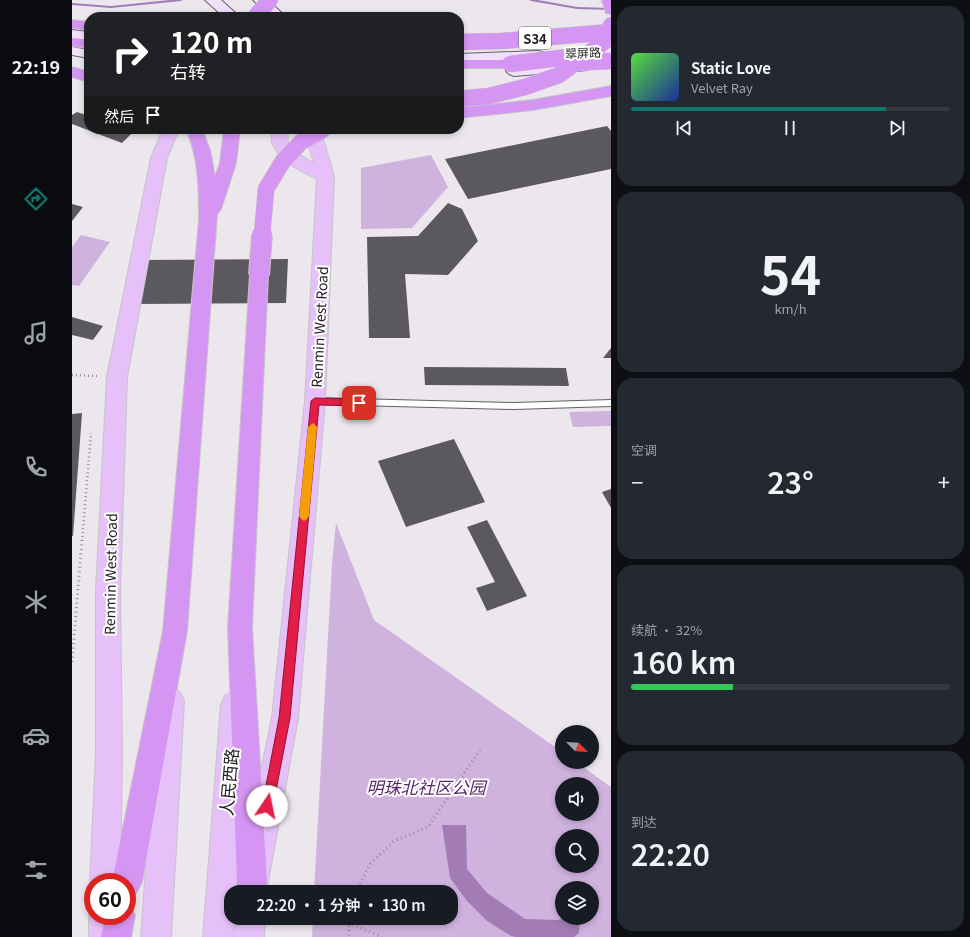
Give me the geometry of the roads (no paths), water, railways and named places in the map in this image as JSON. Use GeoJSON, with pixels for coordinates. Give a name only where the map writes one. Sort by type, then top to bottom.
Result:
{"type":"FeatureCollection","features":[{"type":"Feature","properties":{"kind":"highway"},"geometry":{"type":"LineString","coordinates":[[259,12],[270,0]]}},
{"type":"Feature","properties":{"kind":"highway"},"geometry":{"type":"LineString","coordinates":[[609,0],[611,10]]}},
{"type":"Feature","properties":{"kind":"highway"},"geometry":{"type":"LineString","coordinates":[[72,24],[84,25]]}},
{"type":"Feature","properties":{"kind":"highway"},"geometry":{"type":"LineString","coordinates":[[464,98],[489,96],[524,87],[559,75],[604,42],[611,25]]}},
{"type":"Feature","properties":{"kind":"highway","name":"S34"},"geometry":{"type":"LineString","coordinates":[[464,42],[611,32]]}},
{"type":"Feature","properties":{"kind":"highway"},"geometry":{"type":"LineString","coordinates":[[72,42],[84,43]]}},
{"type":"Feature","properties":{"kind":"highway","name":"S34"},"geometry":{"type":"LineString","coordinates":[[464,64],[510,64],[611,51]]}},
{"type":"Feature","properties":{"kind":"highway"},"geometry":{"type":"LineString","coordinates":[[510,64],[611,61]]}},
{"type":"Feature","properties":{"kind":"highway"},"geometry":{"type":"LineString","coordinates":[[72,72],[84,76]]}},
{"type":"Feature","properties":{"kind":"highway"},"geometry":{"type":"LineString","coordinates":[[464,112],[533,105],[611,91]]}},
{"type":"Feature","properties":{"kind":"highway"},"geometry":{"type":"LineString","coordinates":[[129,873],[175,632],[208,220],[206,173],[200,141],[196,134]]}},
{"type":"Feature","properties":{"kind":"highway"},"geometry":{"type":"LineString","coordinates":[[208,220],[228,163],[231,134]]}},
{"type":"Feature","properties":{"kind":"highway"},"geometry":{"type":"LineString","coordinates":[[252,885],[240,627],[259,275],[266,189],[283,161],[301,142],[315,134]]}},
{"type":"Feature","properties":{"kind":"highway"},"geometry":{"type":"LineString","coordinates":[[116,937],[118,925]]}},
{"type":"Feature","properties":{"kind":"main road"},"geometry":{"type":"LineString","coordinates":[[212,0],[228,12]]}},
{"type":"Feature","properties":{"kind":"main road"},"geometry":{"type":"LineString","coordinates":[[260,0],[274,12]]}},
{"type":"Feature","properties":{"kind":"main road"},"geometry":{"type":"LineString","coordinates":[[72,34],[84,35]]}},
{"type":"Feature","properties":{"kind":"main road"},"geometry":{"type":"LineString","coordinates":[[72,51],[84,53]]}},
{"type":"Feature","properties":{"kind":"main road","name":"翠屏路"},"geometry":{"type":"LineString","coordinates":[[464,58],[611,51]]}},
{"type":"Feature","properties":{"kind":"main road","name":"翠屏路"},"geometry":{"type":"LineString","coordinates":[[464,72],[509,72],[611,65]]}},
{"type":"Feature","properties":{"kind":"main road","name":"Renmin West Road"},"geometry":{"type":"LineString","coordinates":[[106,873],[109,753],[108,590],[117,377],[158,158],[169,134]]}},
{"type":"Feature","properties":{"kind":"main road"},"geometry":{"type":"LineString","coordinates":[[280,134],[280,140],[286,150],[304,165],[326,176]]}},
{"type":"Feature","properties":{"kind":"main road"},"geometry":{"type":"LineString","coordinates":[[302,134],[308,142],[318,151]]}},
{"type":"Feature","properties":{"kind":"main road","name":"Renmin West Road"},"geometry":{"type":"LineString","coordinates":[[252,885],[285,718],[315,401],[326,176],[313,134]]}},
{"type":"Feature","properties":{"kind":"main road","name":"人民西路"},"geometry":{"type":"LineString","coordinates":[[218,937],[224,834],[240,627]]}},
{"type":"Feature","properties":{"kind":"main road"},"geometry":{"type":"LineString","coordinates":[[156,937],[175,632]]}},
{"type":"Feature","properties":{"kind":"main road"},"geometry":{"type":"LineString","coordinates":[[104,925],[104,937]]}},
{"type":"Feature","properties":{"kind":"lane"},"geometry":{"type":"LineString","coordinates":[[315,401],[514,406],[611,403]]}},
{"type":"Feature","properties":{"kind":"waterway"},"geometry":{"type":"LineString","coordinates":[[72,4],[111,7],[181,0]]}},
{"type":"Feature","properties":{"kind":"waterway"},"geometry":{"type":"LineString","coordinates":[[531,0],[577,8],[611,9]]}},
{"type":"Feature","properties":{"kind":"park label","name":"明珠北社区公园"},"geometry":{"type":"Point","coordinates":[426,786]}}]}
